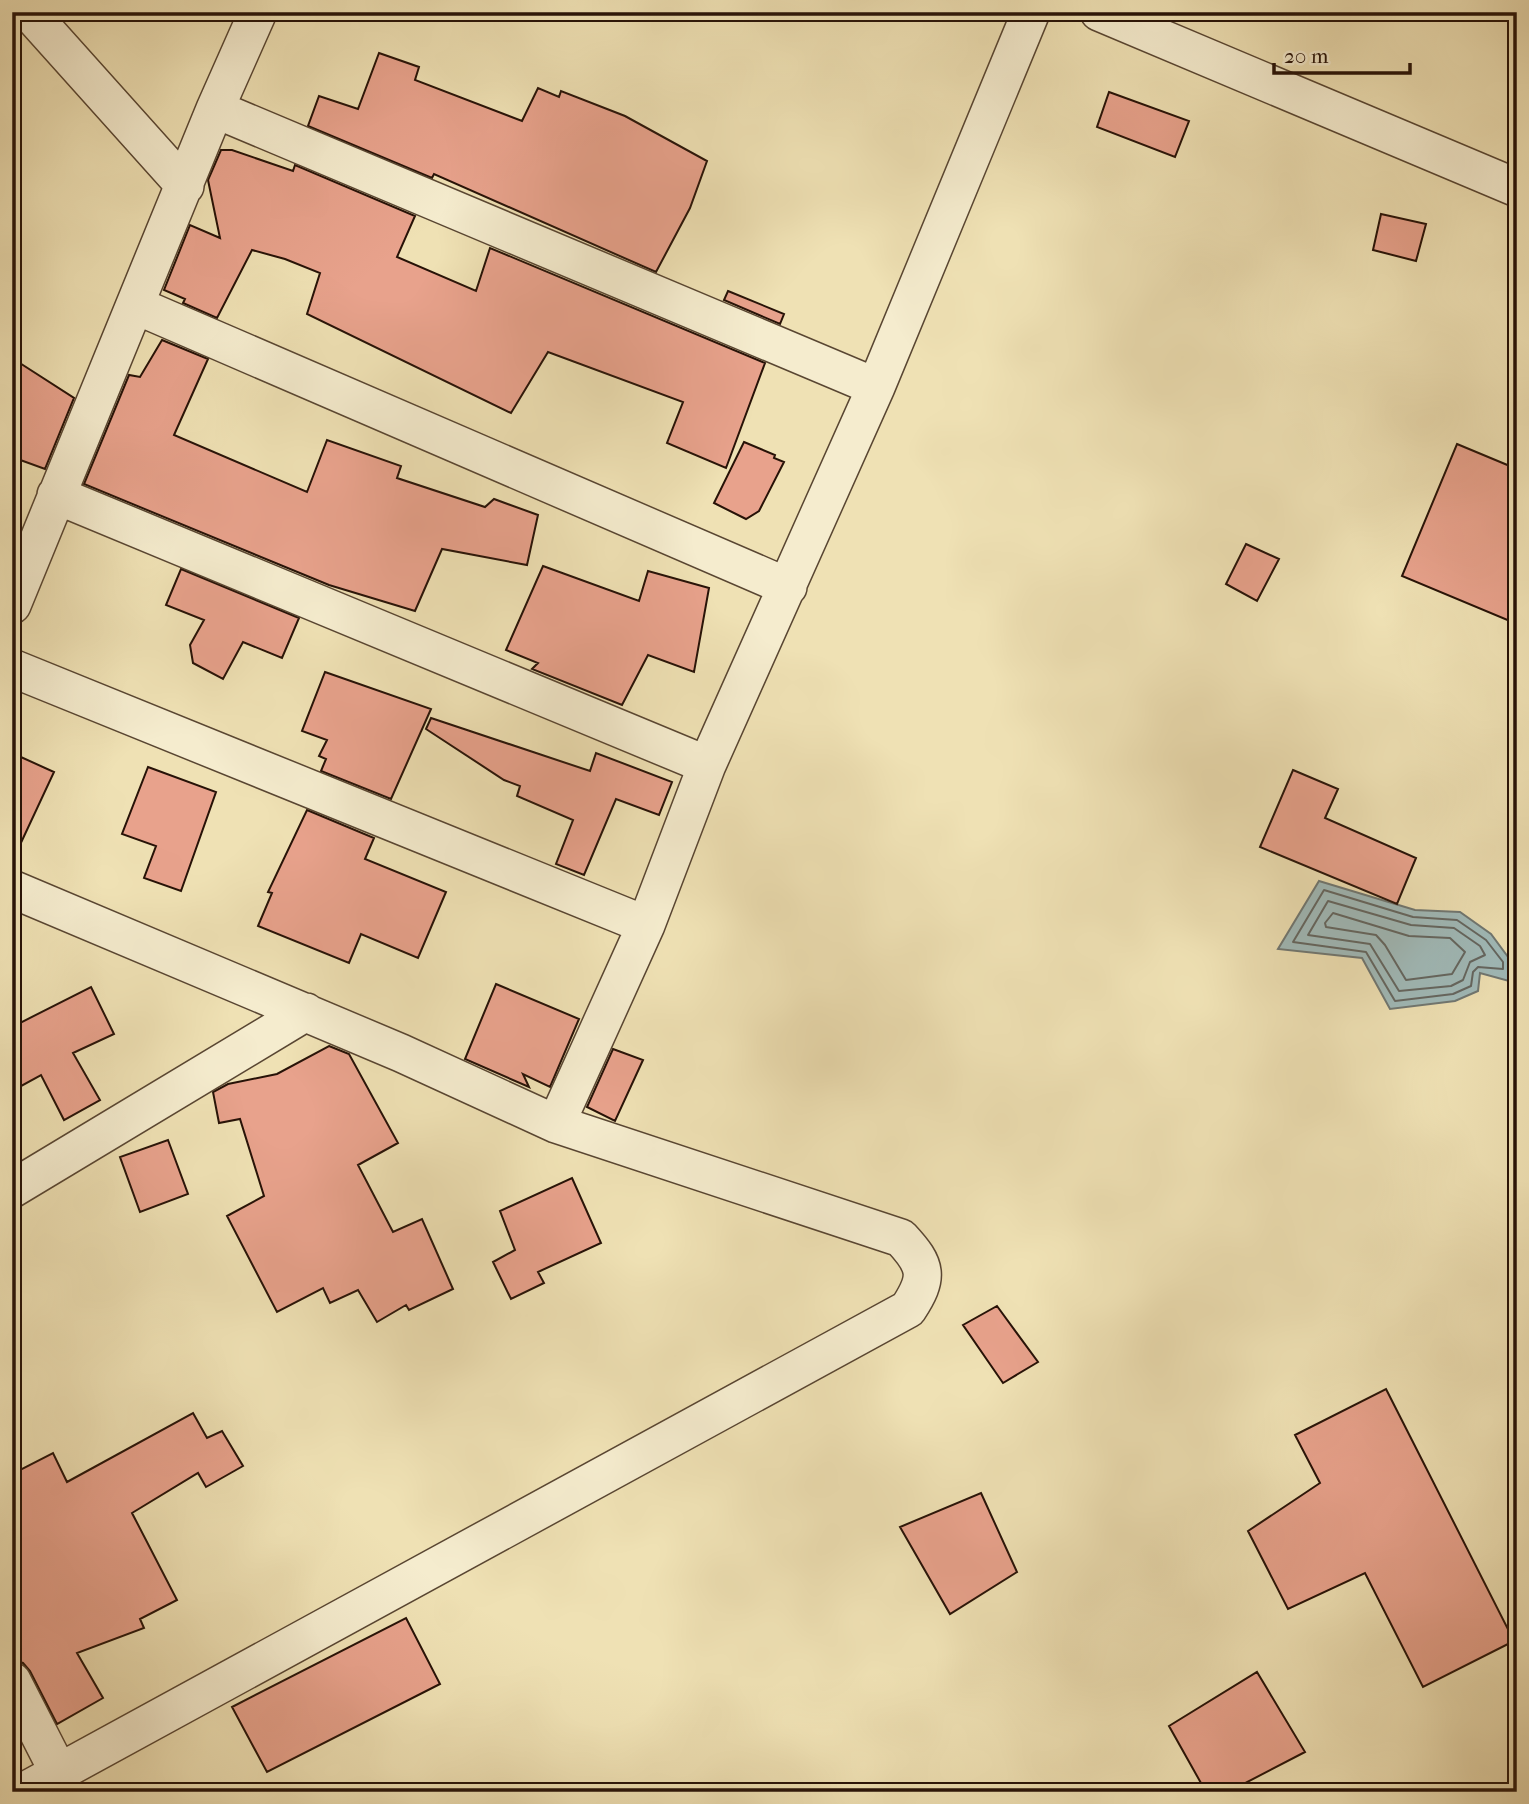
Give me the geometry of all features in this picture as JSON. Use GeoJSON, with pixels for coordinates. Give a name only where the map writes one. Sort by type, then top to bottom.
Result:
{"type":"FeatureCollection","features":[{"type":"Feature","properties":{"kind":"street"},"geometry":{"type":"LineString","coordinates":[[29,12],[185,186]]}},
{"type":"Feature","properties":{"kind":"street"},"geometry":{"type":"LineString","coordinates":[[12,605],[215,109],[258,12]]}},
{"type":"Feature","properties":{"kind":"street"},"geometry":{"type":"LineString","coordinates":[[556,1124],[646,925],[707,765],[876,387],[1031,12]]}},
{"type":"Feature","properties":{"kind":"street"},"geometry":{"type":"LineString","coordinates":[[1099,12],[1517,188]]}},
{"type":"Feature","properties":{"kind":"street"},"geometry":{"type":"LineString","coordinates":[[215,109],[876,387]]}},
{"type":"Feature","properties":{"kind":"street"},"geometry":{"type":"LineString","coordinates":[[135,305],[788,587]]}},
{"type":"Feature","properties":{"kind":"street"},"geometry":{"type":"LineString","coordinates":[[56,495],[707,765]]}},
{"type":"Feature","properties":{"kind":"street"},"geometry":{"type":"LineString","coordinates":[[12,668],[646,925]]}},
{"type":"Feature","properties":{"kind":"street"},"geometry":{"type":"LineString","coordinates":[[12,889],[306,1012],[556,1124],[901,1238],[920,1259],[923,1286],[908,1310],[23,1792]]}},
{"type":"Feature","properties":{"kind":"street"},"geometry":{"type":"LineString","coordinates":[[12,1189],[306,1012]]}},
{"type":"Feature","properties":{"kind":"street"},"geometry":{"type":"LineString","coordinates":[[12,1681],[58,1771]]}},
{"type":"Feature","properties":{"kind":"water"},"geometry":{"type":"Polygon","coordinates":[[[1319,881],[1415,910],[1460,912],[1491,934],[1511,961],[1509,981],[1480,973],[1478,991],[1455,1001],[1390,1009],[1362,958],[1278,949],[1319,881]]]}},
{"type":"Feature","properties":{"kind":"building"},"geometry":{"type":"Polygon","coordinates":[[[379,53],[419,67],[415,80],[522,121],[538,88],[559,97],[561,91],[625,116],[707,161],[690,208],[656,272],[434,174],[432,178],[308,126],[319,96],[358,109],[379,53]]]}},
{"type":"Feature","properties":{"kind":"building"},"geometry":{"type":"Polygon","coordinates":[[[1109,92],[1189,121],[1175,157],[1097,127],[1109,92]]]}},
{"type":"Feature","properties":{"kind":"building"},"geometry":{"type":"Polygon","coordinates":[[[221,150],[232,150],[293,171],[295,165],[415,216],[397,257],[476,291],[490,248],[765,363],[726,468],[667,443],[683,402],[548,352],[511,413],[307,314],[320,273],[285,259],[252,250],[217,318],[183,303],[185,299],[164,290],[190,225],[220,238],[208,180],[221,150]]]}},
{"type":"Feature","properties":{"kind":"building"},"geometry":{"type":"Polygon","coordinates":[[[1381,214],[1426,224],[1416,261],[1373,250],[1381,214]]]}},
{"type":"Feature","properties":{"kind":"building"},"geometry":{"type":"Polygon","coordinates":[[[728,291],[784,314],[780,324],[724,300],[728,291]]]}},
{"type":"Feature","properties":{"kind":"building"},"geometry":{"type":"Polygon","coordinates":[[[162,340],[208,359],[174,435],[307,492],[327,440],[401,466],[397,478],[485,507],[494,499],[538,515],[527,565],[442,549],[415,611],[329,585],[84,484],[129,375],[140,377],[162,340]]]}},
{"type":"Feature","properties":{"kind":"building"},"geometry":{"type":"Polygon","coordinates":[[[12,358],[74,398],[45,469],[12,457],[12,358]]]}},
{"type":"Feature","properties":{"kind":"building"},"geometry":{"type":"Polygon","coordinates":[[[744,442],[775,455],[774,458],[784,462],[759,511],[746,519],[714,503],[744,442]]]}},
{"type":"Feature","properties":{"kind":"building"},"geometry":{"type":"Polygon","coordinates":[[[1457,444],[1517,469],[1517,624],[1402,576],[1457,444]]]}},
{"type":"Feature","properties":{"kind":"building"},"geometry":{"type":"Polygon","coordinates":[[[1246,544],[1279,559],[1257,601],[1226,584],[1246,544]]]}},
{"type":"Feature","properties":{"kind":"building"},"geometry":{"type":"Polygon","coordinates":[[[543,566],[639,601],[648,571],[709,588],[694,672],[648,655],[622,705],[532,669],[538,663],[506,650],[543,566]]]}},
{"type":"Feature","properties":{"kind":"building"},"geometry":{"type":"Polygon","coordinates":[[[181,569],[299,618],[282,658],[243,642],[223,679],[193,663],[190,645],[204,620],[166,605],[181,569]]]}},
{"type":"Feature","properties":{"kind":"building"},"geometry":{"type":"Polygon","coordinates":[[[325,672],[431,709],[391,799],[321,771],[326,759],[319,756],[327,740],[302,731],[325,672]]]}},
{"type":"Feature","properties":{"kind":"building"},"geometry":{"type":"Polygon","coordinates":[[[431,718],[590,771],[596,753],[672,782],[659,815],[616,799],[584,875],[556,864],[573,820],[517,796],[520,786],[504,780],[426,729],[431,718]]]}},
{"type":"Feature","properties":{"kind":"building"},"geometry":{"type":"Polygon","coordinates":[[[12,753],[54,772],[12,862],[12,753]]]}},
{"type":"Feature","properties":{"kind":"building"},"geometry":{"type":"Polygon","coordinates":[[[148,767],[216,792],[181,891],[144,878],[156,846],[122,834],[148,767]]]}},
{"type":"Feature","properties":{"kind":"building"},"geometry":{"type":"Polygon","coordinates":[[[1293,770],[1338,789],[1325,818],[1416,858],[1397,904],[1260,847],[1293,770]]]}},
{"type":"Feature","properties":{"kind":"building"},"geometry":{"type":"Polygon","coordinates":[[[307,810],[374,838],[365,859],[446,892],[418,958],[361,934],[349,963],[258,926],[272,893],[268,892],[307,810]]]}},
{"type":"Feature","properties":{"kind":"building"},"geometry":{"type":"Polygon","coordinates":[[[496,984],[579,1019],[550,1087],[523,1074],[529,1087],[465,1059],[496,984]]]}},
{"type":"Feature","properties":{"kind":"building"},"geometry":{"type":"Polygon","coordinates":[[[91,987],[114,1034],[73,1053],[100,1100],[64,1120],[41,1075],[12,1091],[12,1027],[91,987]]]}},
{"type":"Feature","properties":{"kind":"building"},"geometry":{"type":"Polygon","coordinates":[[[329,1046],[349,1054],[398,1143],[358,1165],[393,1232],[422,1219],[453,1289],[409,1310],[406,1305],[377,1322],[358,1290],[330,1303],[323,1288],[277,1312],[227,1216],[264,1196],[240,1119],[219,1123],[213,1092],[228,1084],[277,1074],[329,1046]]]}},
{"type":"Feature","properties":{"kind":"building"},"geometry":{"type":"Polygon","coordinates":[[[613,1049],[643,1060],[615,1121],[587,1107],[613,1049]]]}},
{"type":"Feature","properties":{"kind":"building"},"geometry":{"type":"Polygon","coordinates":[[[168,1140],[188,1194],[140,1212],[120,1157],[168,1140]]]}},
{"type":"Feature","properties":{"kind":"building"},"geometry":{"type":"Polygon","coordinates":[[[572,1178],[601,1243],[538,1272],[544,1283],[511,1299],[493,1262],[515,1250],[500,1211],[572,1178]]]}},
{"type":"Feature","properties":{"kind":"building"},"geometry":{"type":"Polygon","coordinates":[[[997,1306],[1038,1362],[1003,1383],[963,1325],[997,1306]]]}},
{"type":"Feature","properties":{"kind":"building"},"geometry":{"type":"Polygon","coordinates":[[[1386,1389],[1514,1641],[1423,1687],[1365,1573],[1288,1609],[1248,1531],[1320,1483],[1295,1435],[1386,1389]]]}},
{"type":"Feature","properties":{"kind":"building"},"geometry":{"type":"Polygon","coordinates":[[[193,1413],[207,1438],[222,1431],[243,1466],[206,1487],[198,1473],[132,1513],[177,1600],[140,1619],[144,1628],[77,1653],[103,1698],[57,1724],[30,1671],[23,1663],[12,1660],[12,1474],[53,1453],[67,1482],[193,1413]]]}},
{"type":"Feature","properties":{"kind":"building"},"geometry":{"type":"Polygon","coordinates":[[[981,1493],[1017,1572],[950,1614],[900,1527],[981,1493]]]}},
{"type":"Feature","properties":{"kind":"building"},"geometry":{"type":"Polygon","coordinates":[[[406,1618],[440,1684],[267,1772],[232,1707],[406,1618]]]}},
{"type":"Feature","properties":{"kind":"building"},"geometry":{"type":"Polygon","coordinates":[[[1257,1672],[1305,1752],[1228,1792],[1206,1792],[1169,1726],[1257,1672]]]}}]}
